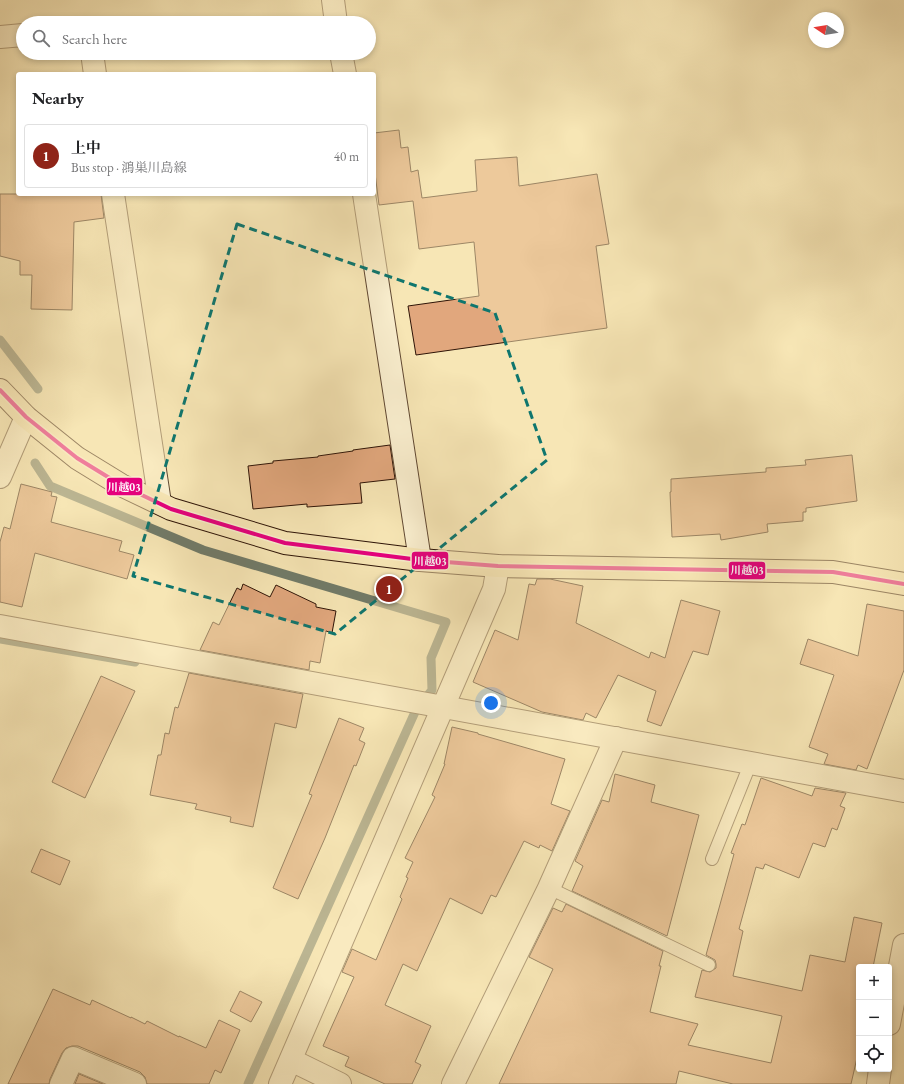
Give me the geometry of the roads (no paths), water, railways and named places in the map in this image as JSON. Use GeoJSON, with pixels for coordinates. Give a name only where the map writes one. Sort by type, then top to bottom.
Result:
{"type":"FeatureCollection","features":[{"type":"Feature","properties":{"kind":"main road"},"geometry":{"type":"LineString","coordinates":[[0,390],[26,417],[77,458],[121,485],[171,509],[285,543],[420,560],[498,566],[833,572],[904,584]]}},
{"type":"Feature","properties":{"kind":"street"},"geometry":{"type":"LineString","coordinates":[[333,0],[335,16]]}},
{"type":"Feature","properties":{"kind":"street"},"geometry":{"type":"LineString","coordinates":[[0,37],[16,36]]}},
{"type":"Feature","properties":{"kind":"street"},"geometry":{"type":"LineString","coordinates":[[93,60],[95,72]]}},
{"type":"Feature","properties":{"kind":"street"},"geometry":{"type":"LineString","coordinates":[[342,60],[345,72]]}},
{"type":"Feature","properties":{"kind":"street"},"geometry":{"type":"LineString","coordinates":[[113,196],[160,504]]}},
{"type":"Feature","properties":{"kind":"street"},"geometry":{"type":"LineString","coordinates":[[364,196],[420,560]]}},
{"type":"Feature","properties":{"kind":"street"},"geometry":{"type":"LineString","coordinates":[[0,477],[26,417]]}},
{"type":"Feature","properties":{"kind":"street"},"geometry":{"type":"LineString","coordinates":[[280,1084],[494,589],[498,566]]}},
{"type":"Feature","properties":{"kind":"street"},"geometry":{"type":"LineString","coordinates":[[0,626],[904,791]]}},
{"type":"Feature","properties":{"kind":"street"},"geometry":{"type":"LineString","coordinates":[[453,1084],[549,888],[616,738]]}},
{"type":"Feature","properties":{"kind":"street"},"geometry":{"type":"LineString","coordinates":[[892,1008],[904,945]]}},
{"type":"Feature","properties":{"kind":"street"},"geometry":{"type":"LineString","coordinates":[[61,1084],[73,1058],[135,1084]]}},
{"type":"Feature","properties":{"kind":"street"},"geometry":{"type":"LineString","coordinates":[[291,1060],[340,1084]]}},
{"type":"Feature","properties":{"kind":"street"},"geometry":{"type":"LineString","coordinates":[[878,1084],[880,1072]]}},
{"type":"Feature","properties":{"kind":"lane"},"geometry":{"type":"LineString","coordinates":[[712,859],[751,762]]}},
{"type":"Feature","properties":{"kind":"lane"},"geometry":{"type":"LineString","coordinates":[[549,888],[709,965]]}},
{"type":"Feature","properties":{"kind":"waterway"},"geometry":{"type":"LineString","coordinates":[[0,340],[38,389]]}},
{"type":"Feature","properties":{"kind":"waterway"},"geometry":{"type":"LineString","coordinates":[[35,463],[50,486],[203,550],[446,622],[431,658],[432,690],[415,712],[248,1084]]}},
{"type":"Feature","properties":{"kind":"waterway"},"geometry":{"type":"LineString","coordinates":[[0,639],[135,662]]}},
{"type":"Feature","properties":{"kind":"place","name":"上中"},"geometry":{"type":"Point","coordinates":[389,589]}}]}
